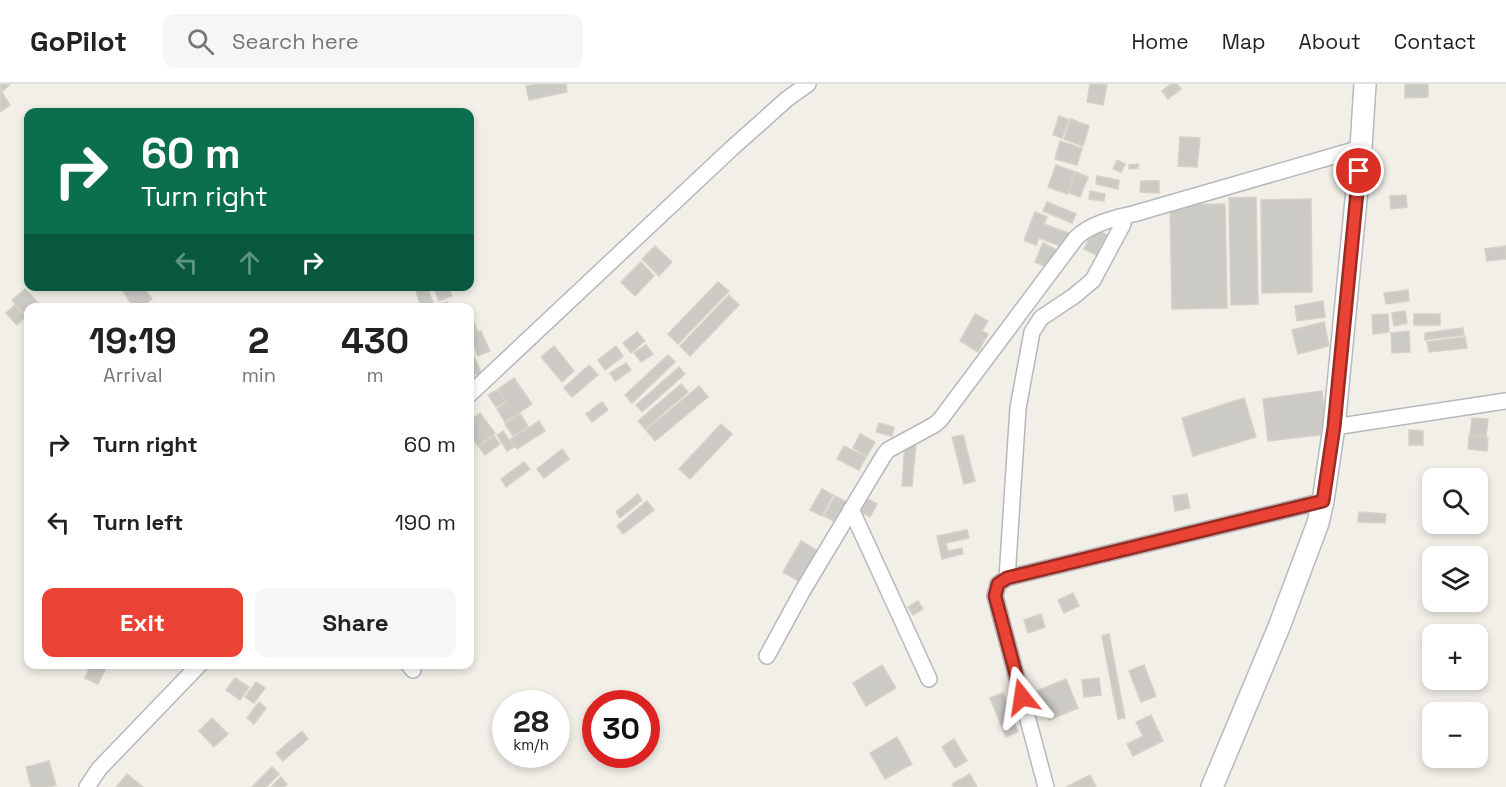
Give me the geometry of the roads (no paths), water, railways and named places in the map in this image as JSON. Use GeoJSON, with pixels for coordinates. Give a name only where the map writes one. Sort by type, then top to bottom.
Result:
{"type":"FeatureCollection","features":[{"type":"Feature","properties":{"kind":"street"},"geometry":{"type":"LineString","coordinates":[[474,390],[731,149],[787,99],[808,84]]}},
{"type":"Feature","properties":{"kind":"street"},"geometry":{"type":"LineString","coordinates":[[1212,787],[1279,627],[1318,523],[1323,501],[1334,427],[1365,84]]}},
{"type":"Feature","properties":{"kind":"street"},"geometry":{"type":"LineString","coordinates":[[767,656],[878,463],[888,450],[940,420],[1082,232],[1119,217],[1361,148]]}},
{"type":"Feature","properties":{"kind":"street"},"geometry":{"type":"LineString","coordinates":[[1007,578],[1018,408],[1032,332],[1041,318],[1093,280],[1123,224],[1119,217]]}},
{"type":"Feature","properties":{"kind":"street"},"geometry":{"type":"LineString","coordinates":[[1334,427],[1506,401]]}},
{"type":"Feature","properties":{"kind":"street"},"geometry":{"type":"LineString","coordinates":[[1046,787],[995,596],[998,584],[1007,578],[1323,501]]}},
{"type":"Feature","properties":{"kind":"street"},"geometry":{"type":"LineString","coordinates":[[851,509],[929,679]]}},
{"type":"Feature","properties":{"kind":"street"},"geometry":{"type":"LineString","coordinates":[[87,787],[99,769],[195,669]]}}]}
